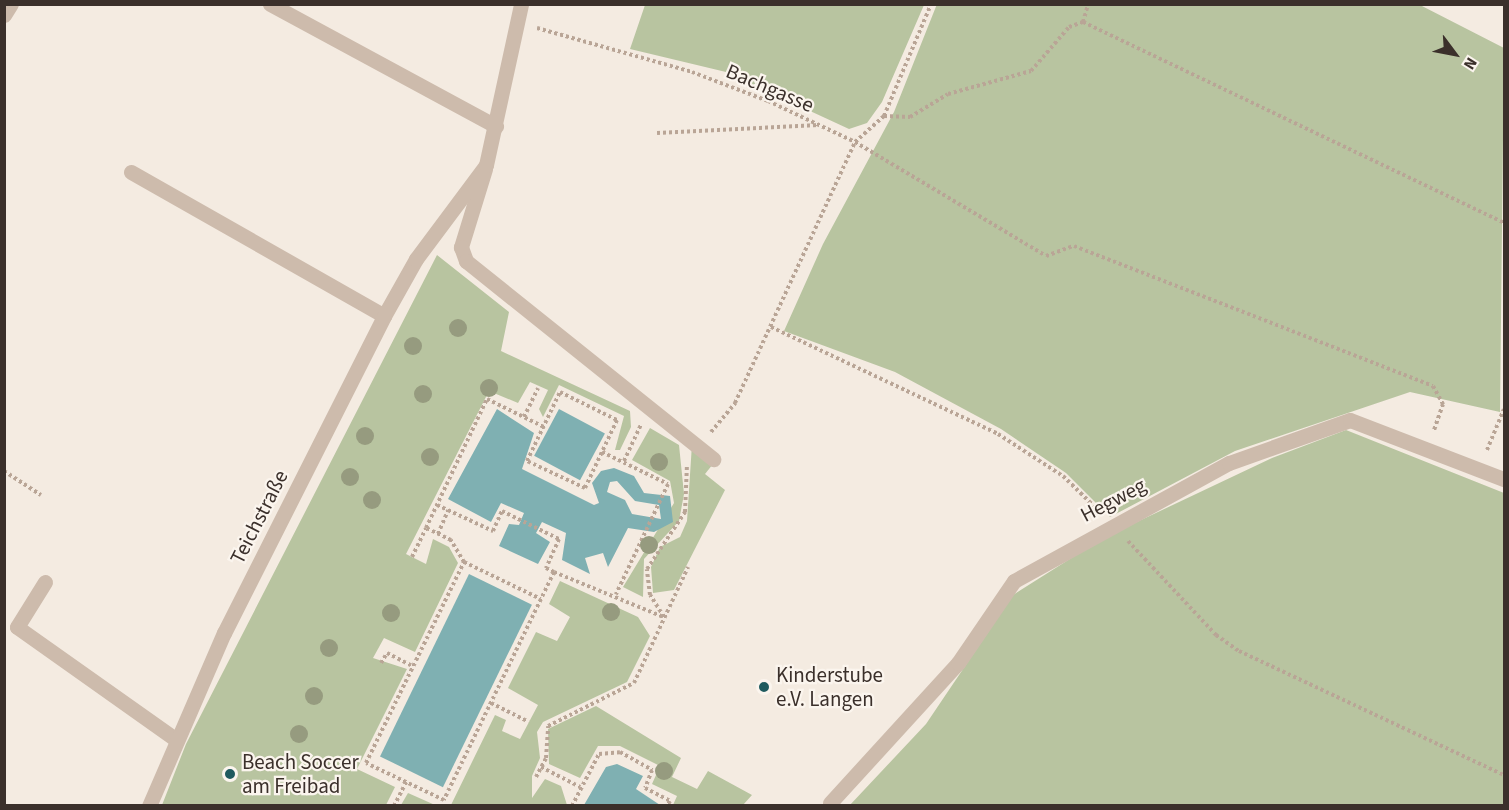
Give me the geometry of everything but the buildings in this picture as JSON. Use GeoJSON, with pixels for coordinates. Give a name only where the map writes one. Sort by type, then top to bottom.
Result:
{"type":"FeatureCollection","features":[{"type":"Feature","properties":{"kind":"street"},"geometry":{"type":"LineString","coordinates":[[4,15],[11,4]]}},
{"type":"Feature","properties":{"kind":"street"},"geometry":{"type":"LineString","coordinates":[[270,4],[496,126]]}},
{"type":"Feature","properties":{"kind":"street","name":"Teichstraße"},"geometry":{"type":"LineString","coordinates":[[149,806],[175,739],[384,316],[416,259],[486,165],[521,4]]}},
{"type":"Feature","properties":{"kind":"street"},"geometry":{"type":"LineString","coordinates":[[486,165],[461,247],[466,261],[713,459]]}},
{"type":"Feature","properties":{"kind":"street"},"geometry":{"type":"LineString","coordinates":[[131,172],[384,316]]}},
{"type":"Feature","properties":{"kind":"street","name":"Hegweg"},"geometry":{"type":"LineString","coordinates":[[828,804],[929,698],[1014,581],[1112,523],[1252,453],[1341,421],[1374,426],[1504,480]]}},
{"type":"Feature","properties":{"kind":"street"},"geometry":{"type":"LineString","coordinates":[[45,582],[17,627],[175,739]]}},
{"type":"Feature","properties":{"kind":"path"},"geometry":{"type":"LineString","coordinates":[[699,447],[735,403],[855,142],[884,116],[931,4]]}},
{"type":"Feature","properties":{"kind":"path"},"geometry":{"type":"LineString","coordinates":[[1083,22],[1088,4]]}},
{"type":"Feature","properties":{"kind":"path"},"geometry":{"type":"LineString","coordinates":[[884,116],[909,117],[962,88],[1031,71],[1069,27],[1083,22],[1504,223]]}},
{"type":"Feature","properties":{"kind":"path","name":"Bachgasse"},"geometry":{"type":"LineString","coordinates":[[518,24],[692,72],[819,125],[855,142],[1046,256],[1074,246],[1434,386],[1443,404],[1428,448]]}},
{"type":"Feature","properties":{"kind":"path"},"geometry":{"type":"LineString","coordinates":[[657,133],[819,125]]}},
{"type":"Feature","properties":{"kind":"path"},"geometry":{"type":"LineString","coordinates":[[771,327],[998,434],[1063,476],[1112,523],[1216,635],[1239,651],[1504,775]]}},
{"type":"Feature","properties":{"kind":"path"},"geometry":{"type":"LineString","coordinates":[[524,417],[538,388]]}},
{"type":"Feature","properties":{"kind":"path"},"geometry":{"type":"LineString","coordinates":[[560,392],[617,420],[602,452],[585,488],[527,461],[560,392]]}},
{"type":"Feature","properties":{"kind":"path"},"geometry":{"type":"LineString","coordinates":[[412,557],[487,399],[544,427]]}},
{"type":"Feature","properties":{"kind":"path"},"geometry":{"type":"LineString","coordinates":[[624,461],[649,408]]}},
{"type":"Feature","properties":{"kind":"path"},"geometry":{"type":"LineString","coordinates":[[1479,469],[1504,409]]}},
{"type":"Feature","properties":{"kind":"path"},"geometry":{"type":"LineString","coordinates":[[664,617],[650,595],[646,569],[685,512],[687,465],[680,432]]}},
{"type":"Feature","properties":{"kind":"path"},"geometry":{"type":"LineString","coordinates":[[602,452],[668,483],[616,594]]}},
{"type":"Feature","properties":{"kind":"path"},"geometry":{"type":"LineString","coordinates":[[4,471],[41,495]]}},
{"type":"Feature","properties":{"kind":"path"},"geometry":{"type":"LineString","coordinates":[[436,506],[493,531],[502,511],[560,539],[546,568],[600,594],[616,594],[664,617]]}},
{"type":"Feature","properties":{"kind":"path"},"geometry":{"type":"LineString","coordinates":[[438,534],[448,510]]}},
{"type":"Feature","properties":{"kind":"path"},"geometry":{"type":"LineString","coordinates":[[426,528],[451,540],[464,562],[541,599]]}},
{"type":"Feature","properties":{"kind":"path"},"geometry":{"type":"LineString","coordinates":[[464,562],[366,763],[444,800],[554,572]]}},
{"type":"Feature","properties":{"kind":"path"},"geometry":{"type":"LineString","coordinates":[[536,777],[541,767],[548,726],[634,683],[688,567]]}},
{"type":"Feature","properties":{"kind":"path"},"geometry":{"type":"LineString","coordinates":[[381,663],[387,653],[413,666]]}},
{"type":"Feature","properties":{"kind":"path"},"geometry":{"type":"LineString","coordinates":[[491,703],[529,722]]}},
{"type":"Feature","properties":{"kind":"path"},"geometry":{"type":"LineString","coordinates":[[572,806],[599,754],[620,752],[652,770],[645,788],[670,801],[667,806]]}},
{"type":"Feature","properties":{"kind":"path"},"geometry":{"type":"LineString","coordinates":[[541,767],[580,788]]}},
{"type":"Feature","properties":{"kind":"path"},"geometry":{"type":"LineString","coordinates":[[394,806],[406,782]]}},
{"type":"Feature","properties":{"kind":"green space"},"geometry":{"type":"Polygon","coordinates":[[[645,4],[924,5],[882,102],[867,123],[849,129],[726,72],[630,49],[645,4]]]}},
{"type":"Feature","properties":{"kind":"green space"},"geometry":{"type":"Polygon","coordinates":[[[937,4],[1420,5],[1504,48],[1500,412],[1410,392],[1235,451],[1110,517],[1066,473],[1001,429],[895,372],[784,331],[823,244],[894,112],[937,4]]]}},
{"type":"Feature","properties":{"kind":"green space"},"geometry":{"type":"Polygon","coordinates":[[[437,255],[509,312],[501,351],[630,411],[631,427],[620,450],[615,450],[624,416],[559,385],[543,417],[539,409],[548,390],[530,382],[518,403],[489,391],[406,554],[426,564],[433,539],[449,547],[458,563],[415,652],[384,638],[373,658],[407,669],[357,769],[395,787],[386,805],[162,805],[186,744],[437,255]]]}},
{"type":"Feature","properties":{"kind":"green space"},"geometry":{"type":"Polygon","coordinates":[[[650,428],[679,445],[684,494],[679,521],[644,559],[643,597],[623,587],[674,503],[670,481],[632,460],[650,428]]]}},
{"type":"Feature","properties":{"kind":"green space"},"geometry":{"type":"Polygon","coordinates":[[[1346,430],[1504,493],[1504,805],[849,806],[926,724],[1013,595],[1103,538],[1272,458],[1346,430]]]}},
{"type":"Feature","properties":{"kind":"green space"},"geometry":{"type":"Polygon","coordinates":[[[692,444],[713,464],[705,474],[725,490],[674,590],[653,593],[651,567],[660,547],[680,537],[687,521],[692,444]]]}},
{"type":"Feature","properties":{"kind":"green space"},"geometry":{"type":"Polygon","coordinates":[[[560,581],[638,617],[650,636],[627,682],[543,722],[537,732],[540,758],[532,776],[532,798],[545,779],[561,786],[567,805],[451,805],[495,715],[506,720],[502,731],[520,739],[538,705],[508,688],[536,632],[557,641],[570,617],[549,604],[560,581]]]}},
{"type":"Feature","properties":{"kind":"green space"},"geometry":{"type":"Polygon","coordinates":[[[596,706],[681,758],[672,777],[697,789],[708,771],[752,795],[743,805],[673,805],[677,796],[652,784],[660,766],[620,746],[598,746],[580,778],[549,764],[548,729],[596,706]]]}},
{"type":"Feature","properties":{"kind":"green space"},"geometry":{"type":"Polygon","coordinates":[[[408,793],[435,805],[401,805],[408,793]]]}},
{"type":"Feature","properties":{"kind":"water"},"geometry":{"type":"Polygon","coordinates":[[[497,409],[534,433],[522,469],[594,505],[599,503],[592,483],[601,471],[614,468],[634,476],[644,493],[670,496],[673,522],[654,532],[628,528],[608,567],[603,553],[585,558],[590,574],[562,560],[566,533],[542,522],[536,533],[550,542],[538,564],[499,546],[509,524],[519,525],[524,513],[501,503],[491,522],[448,499],[497,409]],[[617,481],[610,482],[607,492],[625,500],[632,514],[661,519],[659,505],[635,501],[617,481]]]}},
{"type":"Feature","properties":{"kind":"water"},"geometry":{"type":"Polygon","coordinates":[[[559,409],[605,433],[580,480],[534,456],[559,409]]]}},
{"type":"Feature","properties":{"kind":"water"},"geometry":{"type":"Polygon","coordinates":[[[469,574],[532,605],[443,787],[380,756],[469,574]]]}},
{"type":"Feature","properties":{"kind":"water"},"geometry":{"type":"Polygon","coordinates":[[[617,764],[643,776],[636,789],[660,805],[584,805],[606,767],[617,764]]]}},
{"type":"Feature","properties":{"kind":"place","name":"Kinderstube e.V. Langen"},"geometry":{"type":"Point","coordinates":[764,687]}},
{"type":"Feature","properties":{"kind":"place","name":"Beach Soccer am Freibad"},"geometry":{"type":"Point","coordinates":[230,774]}}]}
